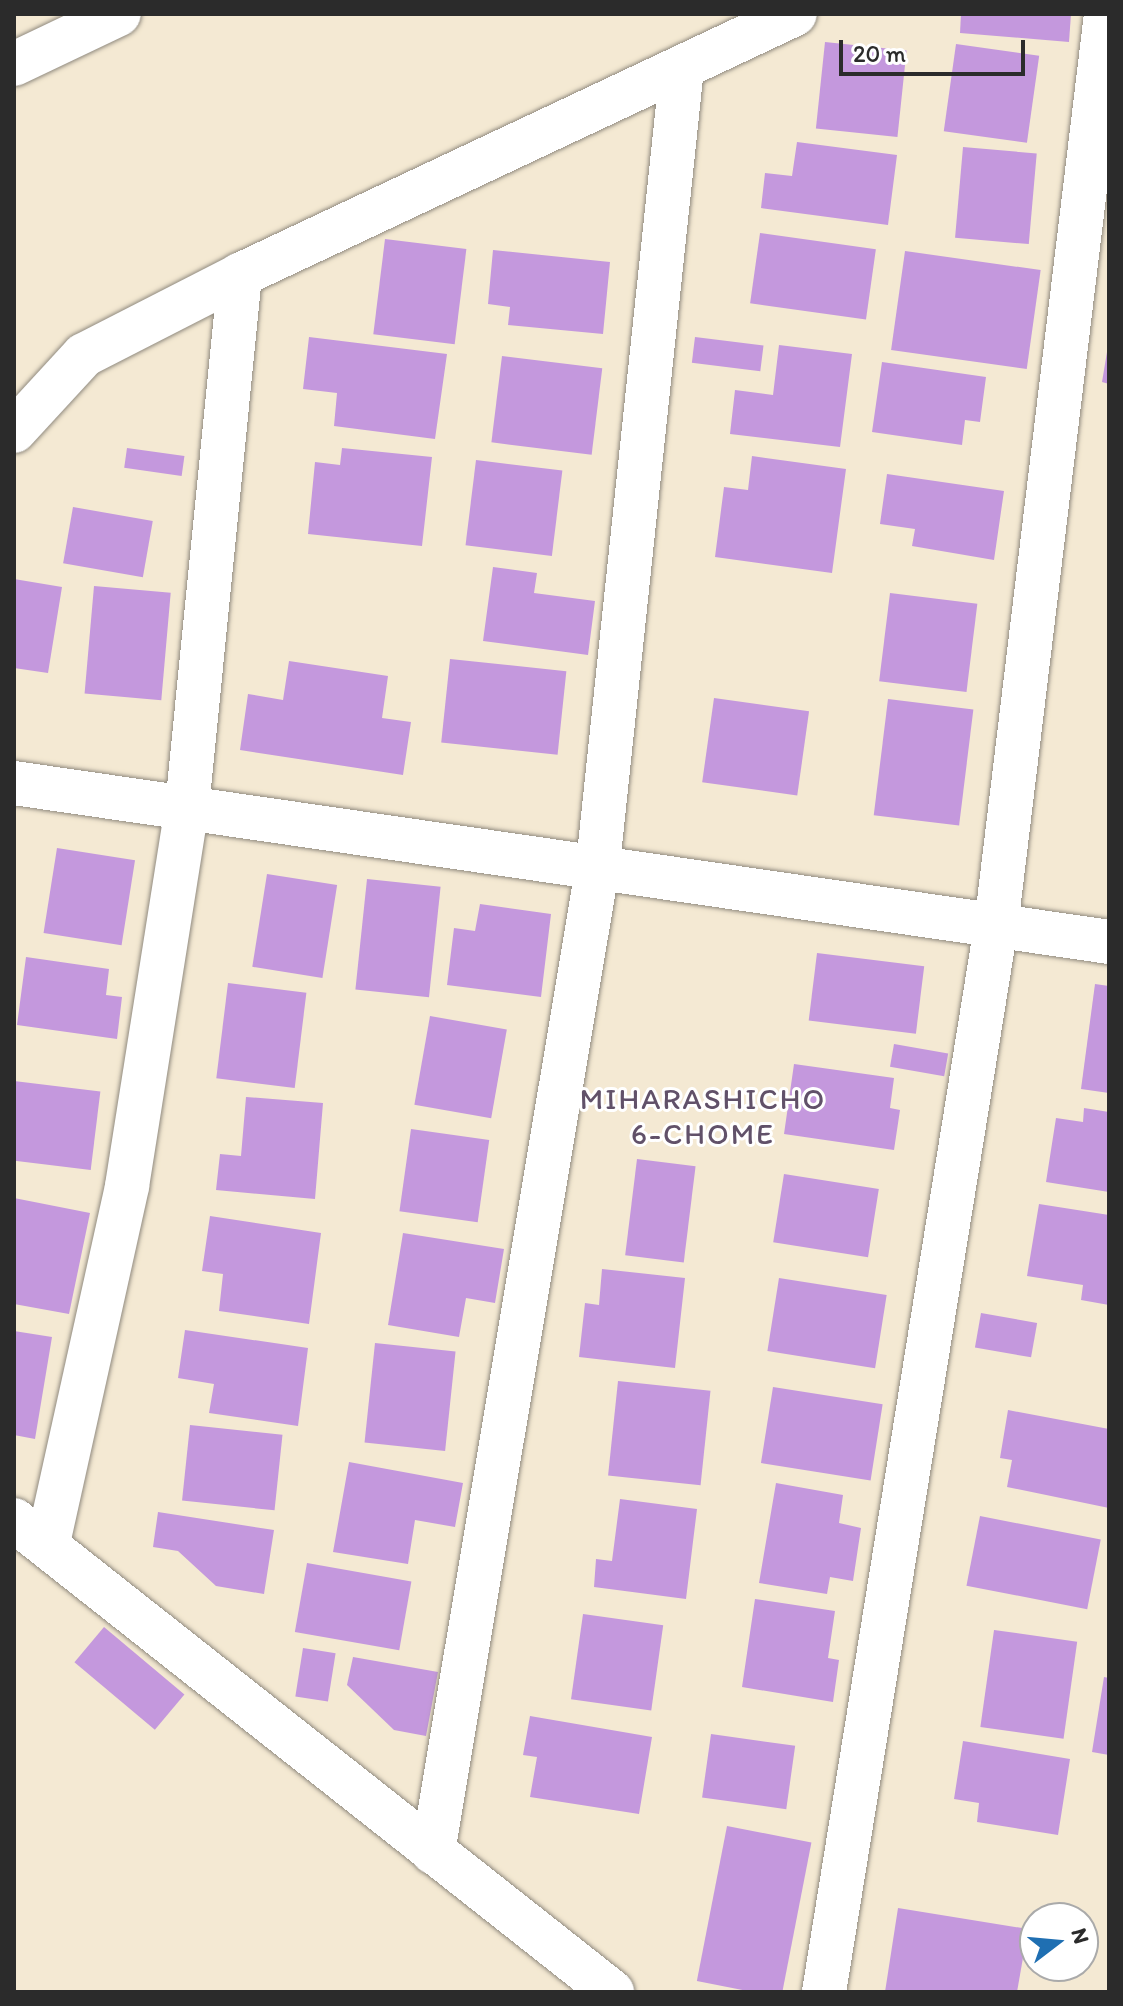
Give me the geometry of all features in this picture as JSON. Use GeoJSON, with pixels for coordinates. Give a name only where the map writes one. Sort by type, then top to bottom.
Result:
{"type":"FeatureCollection","features":[{"type":"Feature","properties":{"kind":"street"},"geometry":{"type":"LineString","coordinates":[[14,64],[119,14]]}},
{"type":"Feature","properties":{"kind":"street"},"geometry":{"type":"LineString","coordinates":[[14,431],[84,355],[240,275],[795,14]]}},
{"type":"Feature","properties":{"kind":"street"},"geometry":{"type":"LineString","coordinates":[[824,1992],[996,926],[1106,14]]}},
{"type":"Feature","properties":{"kind":"street"},"geometry":{"type":"LineString","coordinates":[[433,1852],[598,864],[682,67]]}},
{"type":"Feature","properties":{"kind":"street"},"geometry":{"type":"LineString","coordinates":[[240,275],[187,807],[127,1186],[31,1532],[612,1992]]}},
{"type":"Feature","properties":{"kind":"street"},"geometry":{"type":"LineString","coordinates":[[14,783],[598,864],[1109,942]]}},
{"type":"Feature","properties":{"kind":"building"},"geometry":{"type":"Polygon","coordinates":[[[961,14],[1071,14],[1069,42],[960,33],[961,14]]]}},
{"type":"Feature","properties":{"kind":"building"},"geometry":{"type":"Polygon","coordinates":[[[825,42],[907,51],[897,137],[816,129],[825,42]]]}},
{"type":"Feature","properties":{"kind":"building"},"geometry":{"type":"Polygon","coordinates":[[[956,44],[1039,56],[1027,143],[944,131],[956,44]]]}},
{"type":"Feature","properties":{"kind":"building"},"geometry":{"type":"Polygon","coordinates":[[[797,142],[897,155],[888,225],[761,208],[765,173],[792,176],[797,142]]]}},
{"type":"Feature","properties":{"kind":"building"},"geometry":{"type":"Polygon","coordinates":[[[963,147],[1037,153],[1029,244],[955,238],[963,147]]]}},
{"type":"Feature","properties":{"kind":"building"},"geometry":{"type":"Polygon","coordinates":[[[760,233],[876,249],[866,320],[750,303],[760,233]]]}},
{"type":"Feature","properties":{"kind":"building"},"geometry":{"type":"Polygon","coordinates":[[[385,239],[466,249],[455,344],[373,334],[385,239]]]}},
{"type":"Feature","properties":{"kind":"building"},"geometry":{"type":"Polygon","coordinates":[[[493,250],[610,262],[603,334],[508,325],[510,307],[488,304],[493,250]]]}},
{"type":"Feature","properties":{"kind":"building"},"geometry":{"type":"Polygon","coordinates":[[[905,251],[1041,270],[1027,369],[891,350],[905,251]]]}},
{"type":"Feature","properties":{"kind":"building"},"geometry":{"type":"Polygon","coordinates":[[[309,337],[447,354],[435,439],[334,426],[337,393],[303,389],[309,337]]]}},
{"type":"Feature","properties":{"kind":"building"},"geometry":{"type":"Polygon","coordinates":[[[695,337],[763,345],[760,371],[692,363],[695,337]]]}},
{"type":"Feature","properties":{"kind":"building"},"geometry":{"type":"Polygon","coordinates":[[[779,345],[852,354],[840,447],[730,434],[735,390],[773,395],[779,345]]]}},
{"type":"Feature","properties":{"kind":"building"},"geometry":{"type":"Polygon","coordinates":[[[1109,352],[1109,384],[1102,382],[1109,352]]]}},
{"type":"Feature","properties":{"kind":"building"},"geometry":{"type":"Polygon","coordinates":[[[502,356],[602,368],[592,455],[491,442],[502,356]]]}},
{"type":"Feature","properties":{"kind":"building"},"geometry":{"type":"Polygon","coordinates":[[[882,362],[986,377],[980,422],[965,420],[962,445],[872,432],[882,362]]]}},
{"type":"Feature","properties":{"kind":"building"},"geometry":{"type":"Polygon","coordinates":[[[127,448],[184,456],[182,476],[124,468],[127,448]]]}},
{"type":"Feature","properties":{"kind":"building"},"geometry":{"type":"Polygon","coordinates":[[[342,448],[432,457],[422,546],[308,534],[315,462],[340,465],[342,448]]]}},
{"type":"Feature","properties":{"kind":"building"},"geometry":{"type":"Polygon","coordinates":[[[752,456],[846,469],[832,573],[715,557],[724,487],[748,490],[752,456]]]}},
{"type":"Feature","properties":{"kind":"building"},"geometry":{"type":"Polygon","coordinates":[[[476,460],[562,471],[552,556],[466,545],[476,460]]]}},
{"type":"Feature","properties":{"kind":"building"},"geometry":{"type":"Polygon","coordinates":[[[887,474],[1004,491],[994,560],[912,546],[915,529],[880,524],[887,474]]]}},
{"type":"Feature","properties":{"kind":"building"},"geometry":{"type":"Polygon","coordinates":[[[73,507],[153,521],[143,577],[63,563],[73,507]]]}},
{"type":"Feature","properties":{"kind":"building"},"geometry":{"type":"Polygon","coordinates":[[[493,567],[537,573],[534,593],[595,601],[588,655],[483,641],[493,567]]]}},
{"type":"Feature","properties":{"kind":"building"},"geometry":{"type":"Polygon","coordinates":[[[14,579],[62,587],[48,673],[14,668],[14,579]]]}},
{"type":"Feature","properties":{"kind":"building"},"geometry":{"type":"Polygon","coordinates":[[[94,586],[171,593],[161,700],[85,694],[94,586]]]}},
{"type":"Feature","properties":{"kind":"building"},"geometry":{"type":"Polygon","coordinates":[[[890,593],[977,604],[966,692],[879,681],[890,593]]]}},
{"type":"Feature","properties":{"kind":"building"},"geometry":{"type":"Polygon","coordinates":[[[450,659],[566,671],[558,755],[441,743],[450,659]]]}},
{"type":"Feature","properties":{"kind":"building"},"geometry":{"type":"Polygon","coordinates":[[[289,661],[388,676],[382,718],[411,722],[403,775],[240,750],[248,694],[283,700],[289,661]]]}},
{"type":"Feature","properties":{"kind":"building"},"geometry":{"type":"Polygon","coordinates":[[[714,698],[809,711],[797,796],[702,782],[714,698]]]}},
{"type":"Feature","properties":{"kind":"building"},"geometry":{"type":"Polygon","coordinates":[[[888,699],[973,709],[959,826],[874,815],[888,699]]]}},
{"type":"Feature","properties":{"kind":"building"},"geometry":{"type":"Polygon","coordinates":[[[57,848],[135,860],[122,945],[44,933],[57,848]]]}},
{"type":"Feature","properties":{"kind":"building"},"geometry":{"type":"Polygon","coordinates":[[[267,874],[337,885],[322,978],[252,967],[267,874]]]}},
{"type":"Feature","properties":{"kind":"building"},"geometry":{"type":"Polygon","coordinates":[[[367,879],[441,887],[429,997],[355,989],[367,879]]]}},
{"type":"Feature","properties":{"kind":"building"},"geometry":{"type":"Polygon","coordinates":[[[480,904],[551,914],[541,997],[447,985],[454,928],[475,931],[480,904]]]}},
{"type":"Feature","properties":{"kind":"building"},"geometry":{"type":"Polygon","coordinates":[[[817,953],[924,966],[916,1034],[809,1020],[817,953]]]}},
{"type":"Feature","properties":{"kind":"building"},"geometry":{"type":"Polygon","coordinates":[[[26,957],[109,969],[106,995],[122,997],[117,1039],[17,1025],[26,957]]]}},
{"type":"Feature","properties":{"kind":"building"},"geometry":{"type":"Polygon","coordinates":[[[228,983],[306,993],[295,1088],[216,1078],[228,983]]]}},
{"type":"Feature","properties":{"kind":"building"},"geometry":{"type":"Polygon","coordinates":[[[1095,984],[1109,986],[1109,1093],[1081,1089],[1095,984]]]}},
{"type":"Feature","properties":{"kind":"building"},"geometry":{"type":"Polygon","coordinates":[[[430,1016],[507,1030],[491,1118],[414,1105],[430,1016]]]}},
{"type":"Feature","properties":{"kind":"building"},"geometry":{"type":"Polygon","coordinates":[[[894,1044],[948,1054],[944,1076],[890,1067],[894,1044]]]}},
{"type":"Feature","properties":{"kind":"building"},"geometry":{"type":"Polygon","coordinates":[[[794,1064],[894,1078],[890,1108],[900,1110],[894,1150],[784,1134],[794,1064]]]}},
{"type":"Feature","properties":{"kind":"building"},"geometry":{"type":"Polygon","coordinates":[[[14,1081],[100,1092],[91,1170],[14,1161],[14,1081]]]}},
{"type":"Feature","properties":{"kind":"building"},"geometry":{"type":"Polygon","coordinates":[[[246,1097],[323,1103],[315,1199],[216,1190],[220,1154],[241,1156],[246,1097]]]}},
{"type":"Feature","properties":{"kind":"building"},"geometry":{"type":"Polygon","coordinates":[[[1084,1108],[1109,1112],[1109,1192],[1046,1182],[1056,1118],[1083,1122],[1084,1108]]]}},
{"type":"Feature","properties":{"kind":"building"},"geometry":{"type":"Polygon","coordinates":[[[411,1129],[489,1140],[478,1222],[399,1211],[411,1129]]]}},
{"type":"Feature","properties":{"kind":"building"},"geometry":{"type":"Polygon","coordinates":[[[637,1159],[696,1166],[684,1262],[625,1255],[637,1159]]]}},
{"type":"Feature","properties":{"kind":"building"},"geometry":{"type":"Polygon","coordinates":[[[784,1174],[879,1189],[868,1257],[773,1242],[784,1174]]]}},
{"type":"Feature","properties":{"kind":"building"},"geometry":{"type":"Polygon","coordinates":[[[14,1198],[90,1213],[69,1314],[14,1304],[14,1198]]]}},
{"type":"Feature","properties":{"kind":"building"},"geometry":{"type":"Polygon","coordinates":[[[1039,1204],[1109,1215],[1109,1305],[1081,1300],[1083,1285],[1027,1276],[1039,1204]]]}},
{"type":"Feature","properties":{"kind":"building"},"geometry":{"type":"Polygon","coordinates":[[[210,1216],[321,1233],[309,1324],[219,1311],[223,1274],[202,1271],[210,1216]]]}},
{"type":"Feature","properties":{"kind":"building"},"geometry":{"type":"Polygon","coordinates":[[[403,1233],[504,1249],[495,1303],[466,1298],[459,1337],[388,1325],[403,1233]]]}},
{"type":"Feature","properties":{"kind":"building"},"geometry":{"type":"Polygon","coordinates":[[[602,1269],[685,1278],[675,1368],[579,1357],[585,1303],[599,1305],[602,1269]]]}},
{"type":"Feature","properties":{"kind":"building"},"geometry":{"type":"Polygon","coordinates":[[[779,1278],[887,1295],[875,1368],[767,1351],[779,1278]]]}},
{"type":"Feature","properties":{"kind":"building"},"geometry":{"type":"Polygon","coordinates":[[[981,1313],[1037,1323],[1031,1357],[975,1347],[981,1313]]]}},
{"type":"Feature","properties":{"kind":"building"},"geometry":{"type":"Polygon","coordinates":[[[185,1330],[308,1348],[298,1426],[209,1413],[214,1384],[178,1378],[185,1330]]]}},
{"type":"Feature","properties":{"kind":"building"},"geometry":{"type":"Polygon","coordinates":[[[14,1331],[52,1337],[35,1439],[14,1435],[14,1331]]]}},
{"type":"Feature","properties":{"kind":"building"},"geometry":{"type":"Polygon","coordinates":[[[375,1343],[456,1351],[445,1451],[365,1442],[375,1343]]]}},
{"type":"Feature","properties":{"kind":"building"},"geometry":{"type":"Polygon","coordinates":[[[618,1381],[710,1391],[701,1485],[608,1475],[618,1381]]]}},
{"type":"Feature","properties":{"kind":"building"},"geometry":{"type":"Polygon","coordinates":[[[773,1387],[883,1404],[871,1480],[761,1463],[773,1387]]]}},
{"type":"Feature","properties":{"kind":"building"},"geometry":{"type":"Polygon","coordinates":[[[1008,1410],[1109,1429],[1109,1508],[1007,1487],[1012,1460],[1000,1458],[1008,1410]]]}},
{"type":"Feature","properties":{"kind":"building"},"geometry":{"type":"Polygon","coordinates":[[[190,1425],[282,1435],[275,1510],[182,1501],[190,1425]]]}},
{"type":"Feature","properties":{"kind":"building"},"geometry":{"type":"Polygon","coordinates":[[[349,1462],[463,1483],[455,1527],[415,1520],[408,1564],[333,1552],[349,1462]]]}},
{"type":"Feature","properties":{"kind":"building"},"geometry":{"type":"Polygon","coordinates":[[[776,1483],[843,1495],[839,1523],[861,1528],[853,1581],[830,1577],[827,1594],[759,1583],[776,1483]]]}},
{"type":"Feature","properties":{"kind":"building"},"geometry":{"type":"Polygon","coordinates":[[[620,1499],[697,1509],[686,1599],[594,1587],[596,1559],[612,1561],[620,1499]]]}},
{"type":"Feature","properties":{"kind":"building"},"geometry":{"type":"Polygon","coordinates":[[[158,1512],[274,1530],[264,1594],[216,1586],[178,1551],[153,1547],[158,1512]]]}},
{"type":"Feature","properties":{"kind":"building"},"geometry":{"type":"Polygon","coordinates":[[[980,1516],[1101,1539],[1087,1609],[966,1586],[980,1516]]]}},
{"type":"Feature","properties":{"kind":"building"},"geometry":{"type":"Polygon","coordinates":[[[307,1563],[411,1581],[399,1650],[295,1632],[307,1563]]]}},
{"type":"Feature","properties":{"kind":"building"},"geometry":{"type":"Polygon","coordinates":[[[755,1599],[835,1611],[828,1658],[839,1660],[833,1702],[742,1687],[755,1599]]]}},
{"type":"Feature","properties":{"kind":"building"},"geometry":{"type":"Polygon","coordinates":[[[583,1614],[663,1625],[651,1710],[571,1699],[583,1614]]]}},
{"type":"Feature","properties":{"kind":"building"},"geometry":{"type":"Polygon","coordinates":[[[104,1627],[184,1694],[155,1730],[74,1662],[104,1627]]]}},
{"type":"Feature","properties":{"kind":"building"},"geometry":{"type":"Polygon","coordinates":[[[994,1630],[1077,1642],[1064,1739],[980,1727],[994,1630]]]}},
{"type":"Feature","properties":{"kind":"building"},"geometry":{"type":"Polygon","coordinates":[[[303,1648],[336,1653],[328,1702],[295,1696],[303,1648]]]}},
{"type":"Feature","properties":{"kind":"building"},"geometry":{"type":"Polygon","coordinates":[[[353,1657],[438,1672],[426,1736],[394,1730],[347,1685],[353,1657]]]}},
{"type":"Feature","properties":{"kind":"building"},"geometry":{"type":"Polygon","coordinates":[[[1104,1677],[1109,1678],[1109,1755],[1092,1752],[1104,1677]]]}},
{"type":"Feature","properties":{"kind":"building"},"geometry":{"type":"Polygon","coordinates":[[[530,1716],[652,1737],[639,1814],[530,1797],[537,1757],[523,1755],[530,1716]]]}},
{"type":"Feature","properties":{"kind":"building"},"geometry":{"type":"Polygon","coordinates":[[[711,1734],[795,1746],[786,1809],[702,1797],[711,1734]]]}},
{"type":"Feature","properties":{"kind":"building"},"geometry":{"type":"Polygon","coordinates":[[[963,1741],[1070,1759],[1058,1835],[977,1822],[979,1803],[954,1799],[963,1741]]]}},
{"type":"Feature","properties":{"kind":"building"},"geometry":{"type":"Polygon","coordinates":[[[727,1826],[811,1842],[782,1992],[753,1992],[697,1981],[727,1826]]]}},
{"type":"Feature","properties":{"kind":"building"},"geometry":{"type":"Polygon","coordinates":[[[898,1908],[1019,1928],[1017,1992],[885,1992],[898,1908]]]}},
{"type":"Feature","properties":{"kind":"district","name":"MIHARASHICHO 6-CHOME"},"geometry":{"type":"Point","coordinates":[703,1116]}}]}
